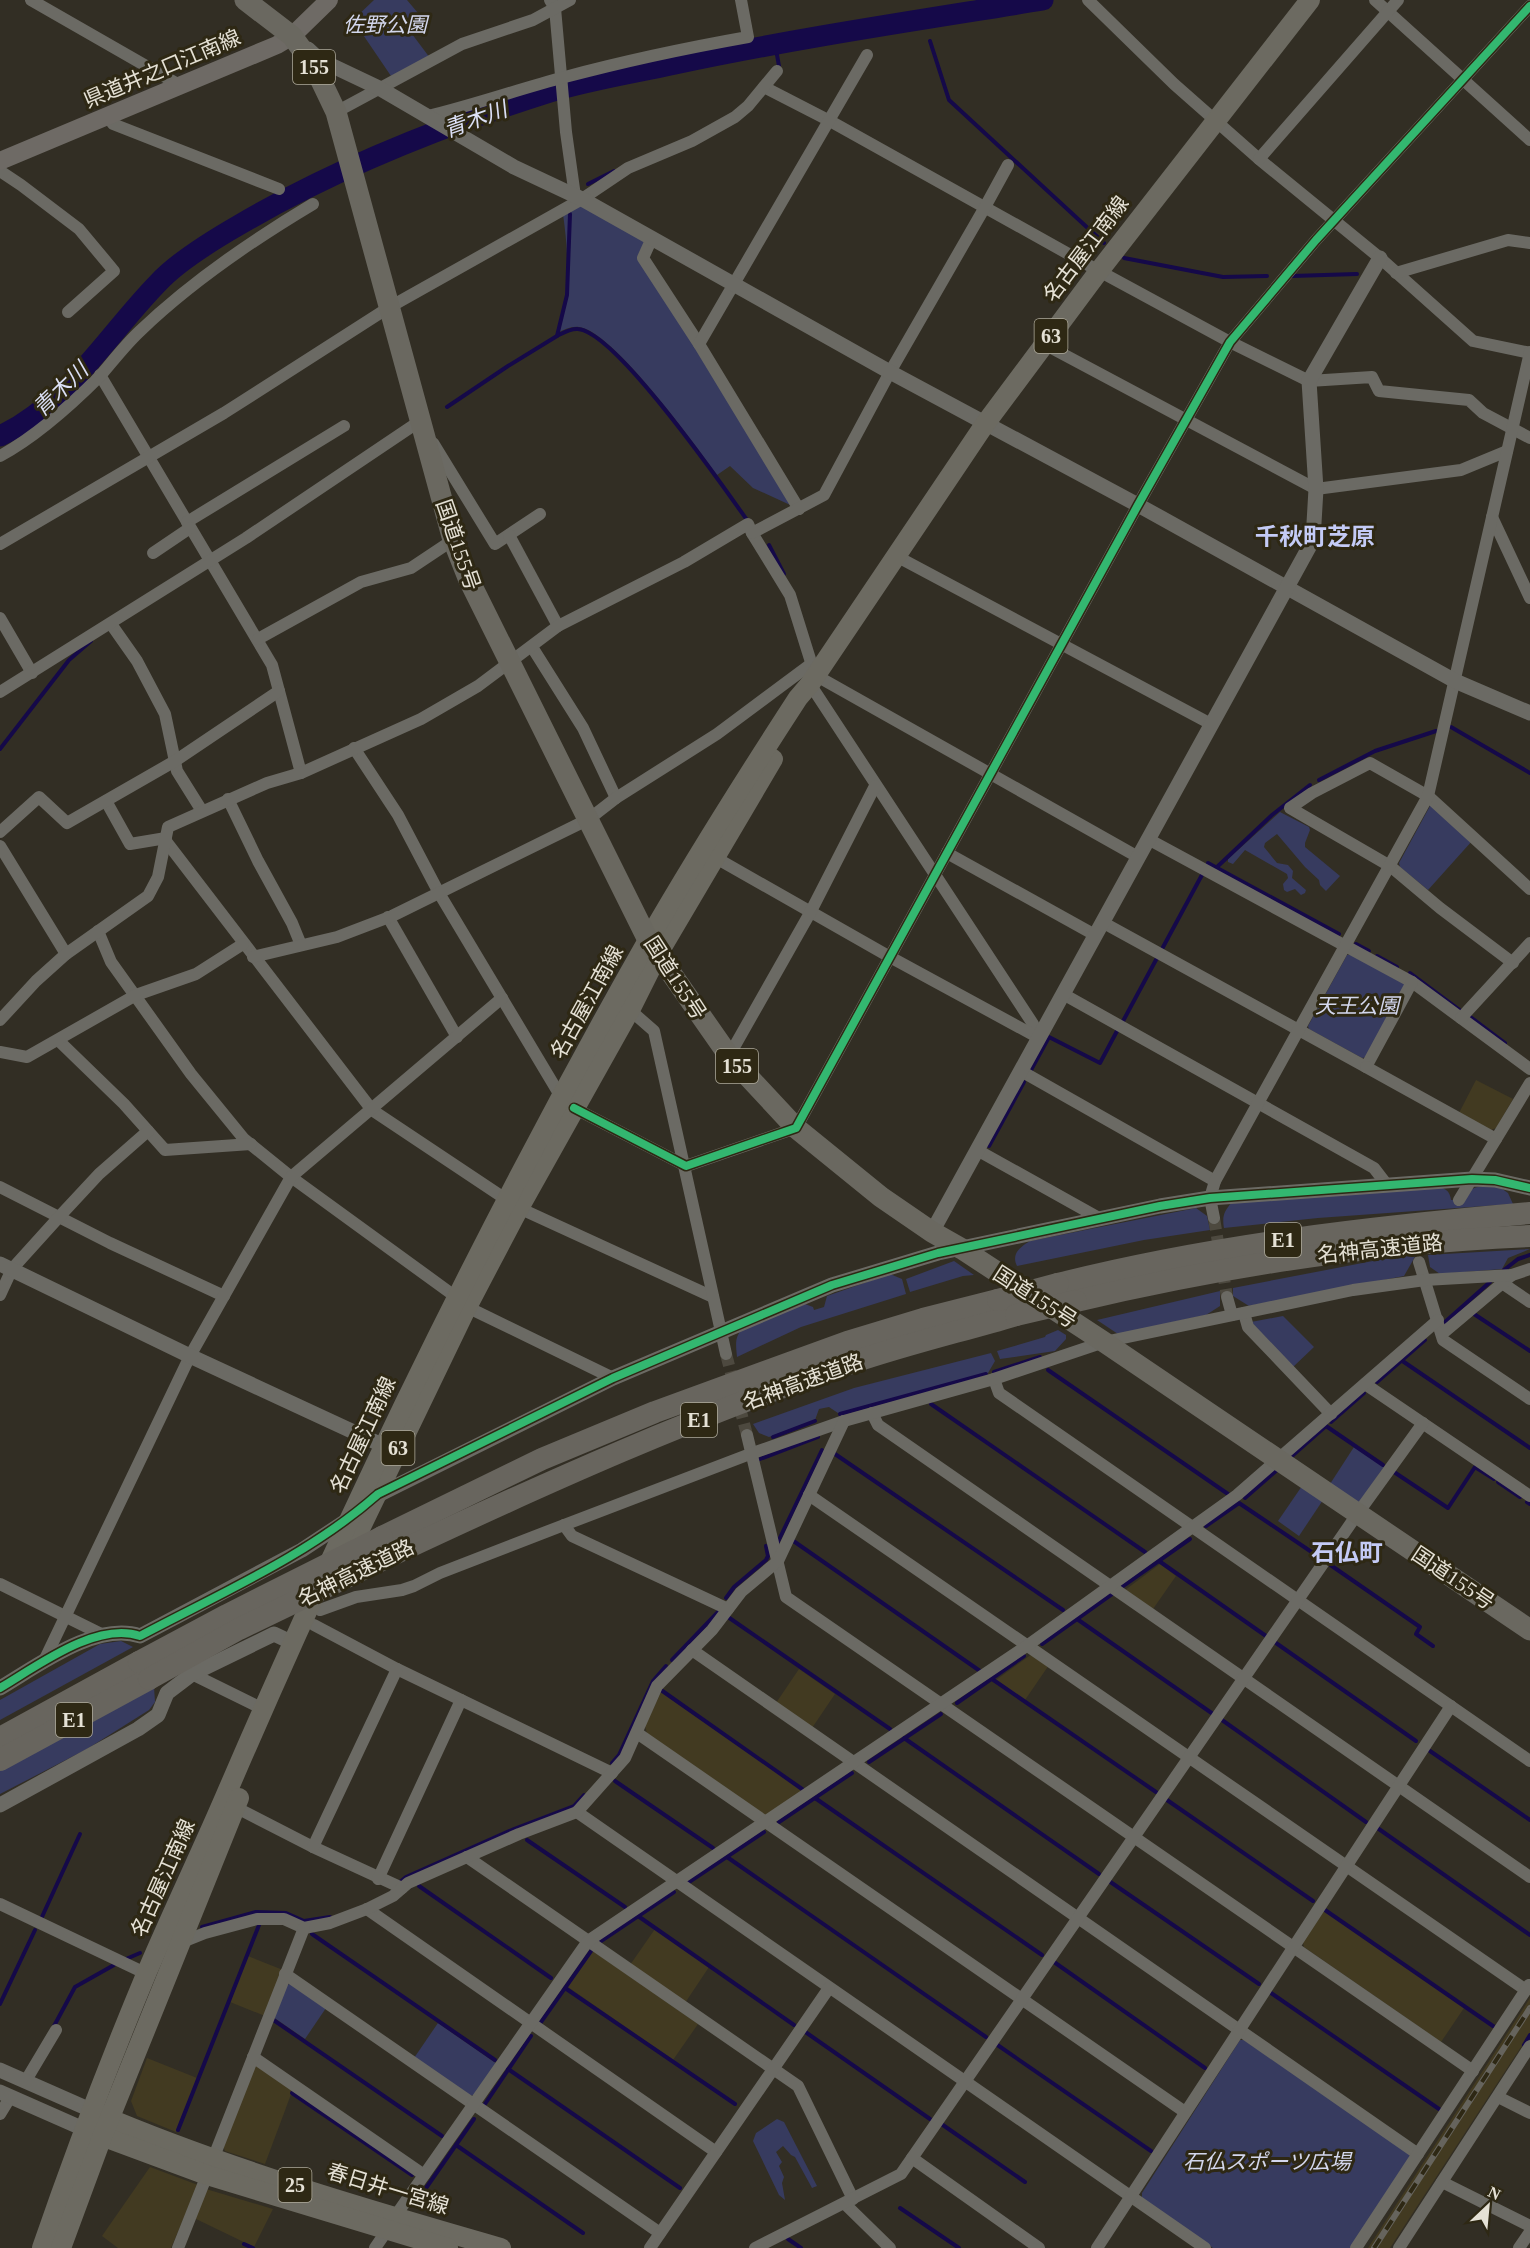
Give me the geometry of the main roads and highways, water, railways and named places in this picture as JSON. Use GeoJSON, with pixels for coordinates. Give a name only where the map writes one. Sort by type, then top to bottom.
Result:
{"type":"FeatureCollection","features":[{"type":"Feature","properties":{"kind":"highway","name":"国道155号"},"geometry":{"type":"LineString","coordinates":[[245,0],[292,36],[314,66],[336,112],[453,540],[482,611],[510,662],[653,947],[729,1056],[796,1128],[845,1170],[932,1232],[962,1249],[1104,1342],[1530,1630]]}},
{"type":"Feature","properties":{"kind":"highway","name":"名神高速道路"},"geometry":{"type":"LineString","coordinates":[[387,1546],[542,1459],[655,1412],[847,1342],[923,1319],[1101,1273],[1222,1249],[1328,1234],[1521,1225]]}},
{"type":"Feature","properties":{"kind":"highway","name":"名神高速道路"},"geometry":{"type":"LineString","coordinates":[[0,1760],[144,1670],[226,1615],[387,1546],[750,1400],[855,1362],[1016,1315],[1219,1271],[1521,1225]]}},
{"type":"Feature","properties":{"kind":"highway","name":"名神高速道路"},"geometry":{"type":"LineString","coordinates":[[0,1738],[144,1670]]}},
{"type":"Feature","properties":{"kind":"main road","name":"県道井之口江南線"},"geometry":{"type":"LineString","coordinates":[[0,161],[277,45],[292,36],[328,0]]}},
{"type":"Feature","properties":{"kind":"main road","name":"名古屋江南線"},"geometry":{"type":"LineString","coordinates":[[60,2248],[147,1974],[263,1708],[350,1518],[384,1446],[512,1204],[721,818],[812,675],[985,424],[1099,271],[1310,0]]}},
{"type":"Feature","properties":{"kind":"main road","name":"名古屋江南線"},"geometry":{"type":"LineString","coordinates":[[568,1103],[630,1010],[653,947],[716,858],[805,704],[812,675]]}},
{"type":"Feature","properties":{"kind":"main road","name":"名古屋江南線"},"geometry":{"type":"LineString","coordinates":[[42,2248],[180,1943],[317,1618],[378,1494],[461,1302]]}},
{"type":"Feature","properties":{"kind":"main road","name":"春日井一宮線"},"geometry":{"type":"LineString","coordinates":[[98,2124],[210,2167],[391,2224],[501,2248]]}},
{"type":"Feature","properties":{"kind":"main road","name":"春日井一宮線"},"geometry":{"type":"LineString","coordinates":[[391,2224],[447,2248]]}},
{"type":"Feature","properties":{"kind":"waterway","name":"青木川"},"geometry":{"type":"LineString","coordinates":[[0,436],[46,406],[66,387],[139,303],[166,275],[186,259],[218,237],[276,204],[390,150],[469,119],[581,84],[767,46],[1043,0]]}},
{"type":"Feature","properties":{"kind":"waterway"},"geometry":{"type":"LineString","coordinates":[[930,41],[949,100],[1104,243]]}},
{"type":"Feature","properties":{"kind":"waterway"},"geometry":{"type":"LineString","coordinates":[[775,44],[779,66],[775,69]]}},
{"type":"Feature","properties":{"kind":"waterway"},"geometry":{"type":"LineString","coordinates":[[588,184],[614,171]]}},
{"type":"Feature","properties":{"kind":"waterway"},"geometry":{"type":"LineString","coordinates":[[447,407],[557,336],[567,295],[570,214]]}},
{"type":"Feature","properties":{"kind":"waterway"},"geometry":{"type":"LineString","coordinates":[[1124,258],[1223,277],[1267,276]]}},
{"type":"Feature","properties":{"kind":"waterway"},"geometry":{"type":"LineString","coordinates":[[1292,276],[1357,274]]}},
{"type":"Feature","properties":{"kind":"waterway"},"geometry":{"type":"LineString","coordinates":[[557,336],[578,329],[595,337],[617,355],[667,412],[747,520]]}},
{"type":"Feature","properties":{"kind":"waterway"},"geometry":{"type":"LineString","coordinates":[[769,545],[784,574]]}},
{"type":"Feature","properties":{"kind":"waterway"},"geometry":{"type":"LineString","coordinates":[[0,749],[69,660],[91,641]]}},
{"type":"Feature","properties":{"kind":"waterway"},"geometry":{"type":"LineString","coordinates":[[1451,727],[1530,773]]}},
{"type":"Feature","properties":{"kind":"waterway"},"geometry":{"type":"LineString","coordinates":[[1319,780],[1375,751],[1436,731]]}},
{"type":"Feature","properties":{"kind":"waterway"},"geometry":{"type":"LineString","coordinates":[[1217,867],[1272,815],[1310,785]]}},
{"type":"Feature","properties":{"kind":"waterway"},"geometry":{"type":"LineString","coordinates":[[1208,864],[1339,934]]}},
{"type":"Feature","properties":{"kind":"waterway"},"geometry":{"type":"LineString","coordinates":[[1162,949],[1203,873]]}},
{"type":"Feature","properties":{"kind":"waterway"},"geometry":{"type":"LineString","coordinates":[[1356,944],[1369,951]]}},
{"type":"Feature","properties":{"kind":"waterway"},"geometry":{"type":"LineString","coordinates":[[1377,956],[1397,967]]}},
{"type":"Feature","properties":{"kind":"waterway"},"geometry":{"type":"LineString","coordinates":[[1122,1023],[1157,958]]}},
{"type":"Feature","properties":{"kind":"waterway"},"geometry":{"type":"LineString","coordinates":[[1410,973],[1461,1011]]}},
{"type":"Feature","properties":{"kind":"waterway"},"geometry":{"type":"LineString","coordinates":[[1469,1016],[1505,1043]]}},
{"type":"Feature","properties":{"kind":"waterway"},"geometry":{"type":"LineString","coordinates":[[1031,1070],[1049,1037],[1100,1063],[1117,1031]]}},
{"type":"Feature","properties":{"kind":"waterway"},"geometry":{"type":"LineString","coordinates":[[989,1146],[1024,1082]]}},
{"type":"Feature","properties":{"kind":"waterway"},"geometry":{"type":"LineString","coordinates":[[1504,1270],[1518,1259],[1530,1255]]}},
{"type":"Feature","properties":{"kind":"waterway"},"geometry":{"type":"LineString","coordinates":[[1445,1322],[1490,1282]]}},
{"type":"Feature","properties":{"kind":"waterway"},"geometry":{"type":"LineString","coordinates":[[1474,1314],[1530,1351]]}},
{"type":"Feature","properties":{"kind":"waterway"},"geometry":{"type":"LineString","coordinates":[[1377,1382],[1425,1340]]}},
{"type":"Feature","properties":{"kind":"waterway"},"geometry":{"type":"LineString","coordinates":[[994,1372],[1040,1357]]}},
{"type":"Feature","properties":{"kind":"waterway"},"geometry":{"type":"LineString","coordinates":[[1401,1360],[1530,1448]]}},
{"type":"Feature","properties":{"kind":"waterway"},"geometry":{"type":"LineString","coordinates":[[1048,1370],[1228,1494]]}},
{"type":"Feature","properties":{"kind":"waterway"},"geometry":{"type":"LineString","coordinates":[[840,1414],[986,1374]]}},
{"type":"Feature","properties":{"kind":"waterway"},"geometry":{"type":"LineString","coordinates":[[1331,1422],[1364,1393]]}},
{"type":"Feature","properties":{"kind":"waterway"},"geometry":{"type":"LineString","coordinates":[[931,1404],[1145,1552]]}},
{"type":"Feature","properties":{"kind":"waterway"},"geometry":{"type":"LineString","coordinates":[[773,1437],[815,1421]]}},
{"type":"Feature","properties":{"kind":"waterway"},"geometry":{"type":"LineString","coordinates":[[1326,1426],[1383,1465]]}},
{"type":"Feature","properties":{"kind":"waterway"},"geometry":{"type":"LineString","coordinates":[[1292,1456],[1326,1426]]}},
{"type":"Feature","properties":{"kind":"waterway"},"geometry":{"type":"LineString","coordinates":[[760,1459],[818,1437]]}},
{"type":"Feature","properties":{"kind":"waterway"},"geometry":{"type":"LineString","coordinates":[[777,1544],[822,1450]]}},
{"type":"Feature","properties":{"kind":"waterway"},"geometry":{"type":"LineString","coordinates":[[835,1454],[1063,1610]]}},
{"type":"Feature","properties":{"kind":"waterway"},"geometry":{"type":"LineString","coordinates":[[1394,1472],[1448,1508],[1475,1467],[1494,1479]]}},
{"type":"Feature","properties":{"kind":"waterway"},"geometry":{"type":"LineString","coordinates":[[1245,1498],[1277,1470]]}},
{"type":"Feature","properties":{"kind":"waterway"},"geometry":{"type":"LineString","coordinates":[[1498,1482],[1520,1497]]}},
{"type":"Feature","properties":{"kind":"waterway"},"geometry":{"type":"LineString","coordinates":[[1206,1526],[1239,1503],[1319,1557]]}},
{"type":"Feature","properties":{"kind":"waterway"},"geometry":{"type":"LineString","coordinates":[[1123,1586],[1190,1539]]}},
{"type":"Feature","properties":{"kind":"waterway"},"geometry":{"type":"LineString","coordinates":[[792,1540],[980,1671]]}},
{"type":"Feature","properties":{"kind":"waterway"},"geometry":{"type":"LineString","coordinates":[[726,1598],[734,1587],[766,1560],[768,1556],[766,1546]]}},
{"type":"Feature","properties":{"kind":"waterway"},"geometry":{"type":"LineString","coordinates":[[1159,1561],[1266,1636]]}},
{"type":"Feature","properties":{"kind":"waterway"},"geometry":{"type":"LineString","coordinates":[[1329,1564],[1420,1627],[1416,1634],[1433,1646]]}},
{"type":"Feature","properties":{"kind":"waterway"},"geometry":{"type":"LineString","coordinates":[[1042,1644],[1112,1594]]}},
{"type":"Feature","properties":{"kind":"waterway"},"geometry":{"type":"LineString","coordinates":[[672,1660],[719,1611]]}},
{"type":"Feature","properties":{"kind":"waterway"},"geometry":{"type":"LineString","coordinates":[[728,1617],[890,1729]]}},
{"type":"Feature","properties":{"kind":"waterway"},"geometry":{"type":"LineString","coordinates":[[1077,1619],[1213,1714]]}},
{"type":"Feature","properties":{"kind":"waterway"},"geometry":{"type":"LineString","coordinates":[[1276,1643],[1416,1741]]}},
{"type":"Feature","properties":{"kind":"waterway"},"geometry":{"type":"LineString","coordinates":[[957,1703],[1024,1656]]}},
{"type":"Feature","properties":{"kind":"waterway"},"geometry":{"type":"LineString","coordinates":[[612,1763],[619,1755],[653,1681],[666,1666]]}},
{"type":"Feature","properties":{"kind":"waterway"},"geometry":{"type":"LineString","coordinates":[[992,1679],[1156,1792]]}},
{"type":"Feature","properties":{"kind":"waterway"},"geometry":{"type":"LineString","coordinates":[[661,1690],[802,1789]]}},
{"type":"Feature","properties":{"kind":"waterway"},"geometry":{"type":"LineString","coordinates":[[869,1762],[941,1714]]}},
{"type":"Feature","properties":{"kind":"waterway"},"geometry":{"type":"LineString","coordinates":[[1222,1720],[1366,1822]]}},
{"type":"Feature","properties":{"kind":"waterway"},"geometry":{"type":"LineString","coordinates":[[904,1738],[1099,1874]]}},
{"type":"Feature","properties":{"kind":"waterway"},"geometry":{"type":"LineString","coordinates":[[1430,1751],[1530,1820]]}},
{"type":"Feature","properties":{"kind":"waterway"},"geometry":{"type":"LineString","coordinates":[[779,1822],[852,1773]]}},
{"type":"Feature","properties":{"kind":"waterway"},"geometry":{"type":"LineString","coordinates":[[615,1781],[713,1848]]}},
{"type":"Feature","properties":{"kind":"waterway"},"geometry":{"type":"LineString","coordinates":[[400,1882],[406,1877],[514,1829],[574,1806],[584,1795]]}},
{"type":"Feature","properties":{"kind":"waterway"},"geometry":{"type":"LineString","coordinates":[[815,1798],[1042,1955]]}},
{"type":"Feature","properties":{"kind":"waterway"},"geometry":{"type":"LineString","coordinates":[[1167,1800],[1313,1901]]}},
{"type":"Feature","properties":{"kind":"waterway"},"geometry":{"type":"LineString","coordinates":[[1376,1827],[1530,1935]]}},
{"type":"Feature","properties":{"kind":"waterway"},"geometry":{"type":"LineString","coordinates":[[689,1882],[764,1832]]}},
{"type":"Feature","properties":{"kind":"waterway"},"geometry":{"type":"LineString","coordinates":[[41,1919],[80,1834]]}},
{"type":"Feature","properties":{"kind":"waterway"},"geometry":{"type":"LineString","coordinates":[[527,1840],[625,1907]]}},
{"type":"Feature","properties":{"kind":"waterway"},"geometry":{"type":"LineString","coordinates":[[727,1857],[986,2037]]}},
{"type":"Feature","properties":{"kind":"waterway"},"geometry":{"type":"LineString","coordinates":[[1109,1881],[1259,1984]]}},
{"type":"Feature","properties":{"kind":"waterway"},"geometry":{"type":"LineString","coordinates":[[419,1886],[551,1978]]}},
{"type":"Feature","properties":{"kind":"waterway"},"geometry":{"type":"LineString","coordinates":[[601,1941],[674,1892]]}},
{"type":"Feature","properties":{"kind":"waterway"},"geometry":{"type":"LineString","coordinates":[[1325,1910],[1493,2026]]}},
{"type":"Feature","properties":{"kind":"waterway"},"geometry":{"type":"LineString","coordinates":[[202,1927],[256,1912],[286,1913],[304,1921],[330,1917]]}},
{"type":"Feature","properties":{"kind":"waterway"},"geometry":{"type":"LineString","coordinates":[[638,1916],[794,2025]]}},
{"type":"Feature","properties":{"kind":"waterway"},"geometry":{"type":"LineString","coordinates":[[178,2130],[259,1925]]}},
{"type":"Feature","properties":{"kind":"waterway"},"geometry":{"type":"LineString","coordinates":[[0,2004],[35,1930]]}},
{"type":"Feature","properties":{"kind":"waterway"},"geometry":{"type":"LineString","coordinates":[[312,1934],[495,2060]]}},
{"type":"Feature","properties":{"kind":"waterway"},"geometry":{"type":"LineString","coordinates":[[541,2022],[591,1951]]}},
{"type":"Feature","properties":{"kind":"waterway"},"geometry":{"type":"LineString","coordinates":[[126,1959],[140,1953]]}},
{"type":"Feature","properties":{"kind":"waterway"},"geometry":{"type":"LineString","coordinates":[[1054,1962],[1205,2068]]}},
{"type":"Feature","properties":{"kind":"waterway"},"geometry":{"type":"LineString","coordinates":[[54,2026],[75,1987],[114,1965]]}},
{"type":"Feature","properties":{"kind":"waterway"},"geometry":{"type":"LineString","coordinates":[[565,1988],[735,2104]]}},
{"type":"Feature","properties":{"kind":"waterway"},"geometry":{"type":"LineString","coordinates":[[1271,1993],[1439,2109]]}},
{"type":"Feature","properties":{"kind":"waterway"},"geometry":{"type":"LineString","coordinates":[[272,2019],[442,2136]]}},
{"type":"Feature","properties":{"kind":"waterway"},"geometry":{"type":"LineString","coordinates":[[804,2031],[930,2119]]}},
{"type":"Feature","properties":{"kind":"waterway"},"geometry":{"type":"LineString","coordinates":[[1524,2045],[1530,2035]]}},
{"type":"Feature","properties":{"kind":"waterway"},"geometry":{"type":"LineString","coordinates":[[485,2104],[531,2036]]}},
{"type":"Feature","properties":{"kind":"waterway"},"geometry":{"type":"LineString","coordinates":[[996,2044],[1151,2151]]}},
{"type":"Feature","properties":{"kind":"waterway"},"geometry":{"type":"LineString","coordinates":[[508,2069],[680,2188]]}},
{"type":"Feature","properties":{"kind":"waterway"},"geometry":{"type":"LineString","coordinates":[[292,2093],[412,2175]]}},
{"type":"Feature","properties":{"kind":"waterway"},"geometry":{"type":"LineString","coordinates":[[417,2201],[474,2119]]}},
{"type":"Feature","properties":{"kind":"waterway"},"geometry":{"type":"LineString","coordinates":[[940,2123],[1025,2182]]}},
{"type":"Feature","properties":{"kind":"waterway"},"geometry":{"type":"LineString","coordinates":[[456,2145],[583,2233]]}},
{"type":"Feature","properties":{"kind":"waterway"},"geometry":{"type":"LineString","coordinates":[[900,2208],[959,2248]]}},
{"type":"Feature","properties":{"kind":"waterway"},"geometry":{"type":"LineString","coordinates":[[788,2239],[801,2248]]}},
{"type":"Feature","properties":{"kind":"waterway"},"geometry":{"type":"LineString","coordinates":[[244,2244],[253,2248]]}},
{"type":"Feature","properties":{"kind":"tunnel"},"geometry":{"type":"LineString","coordinates":[[1214,1218],[1227,1297]]}},
{"type":"Feature","properties":{"kind":"tunnel"},"geometry":{"type":"LineString","coordinates":[[726,1354],[747,1435]]}},
{"type":"Feature","properties":{"kind":"railway"},"geometry":{"type":"LineString","coordinates":[[1374,2248],[1530,2008]]}},
{"type":"Feature","properties":{"kind":"district","name":"千秋町芝原"},"geometry":{"type":"Point","coordinates":[1315,537]}},
{"type":"Feature","properties":{"kind":"district","name":"石仏町"},"geometry":{"type":"Point","coordinates":[1347,1553]}},
{"type":"Feature","properties":{"kind":"park label","name":"佐野公園"},"geometry":{"type":"Point","coordinates":[385,25]}},
{"type":"Feature","properties":{"kind":"park label","name":"天王公園"},"geometry":{"type":"Point","coordinates":[1357,1006]}},
{"type":"Feature","properties":{"kind":"park label","name":"石仏スポーツ広場"},"geometry":{"type":"Point","coordinates":[1267,2162]}}]}
